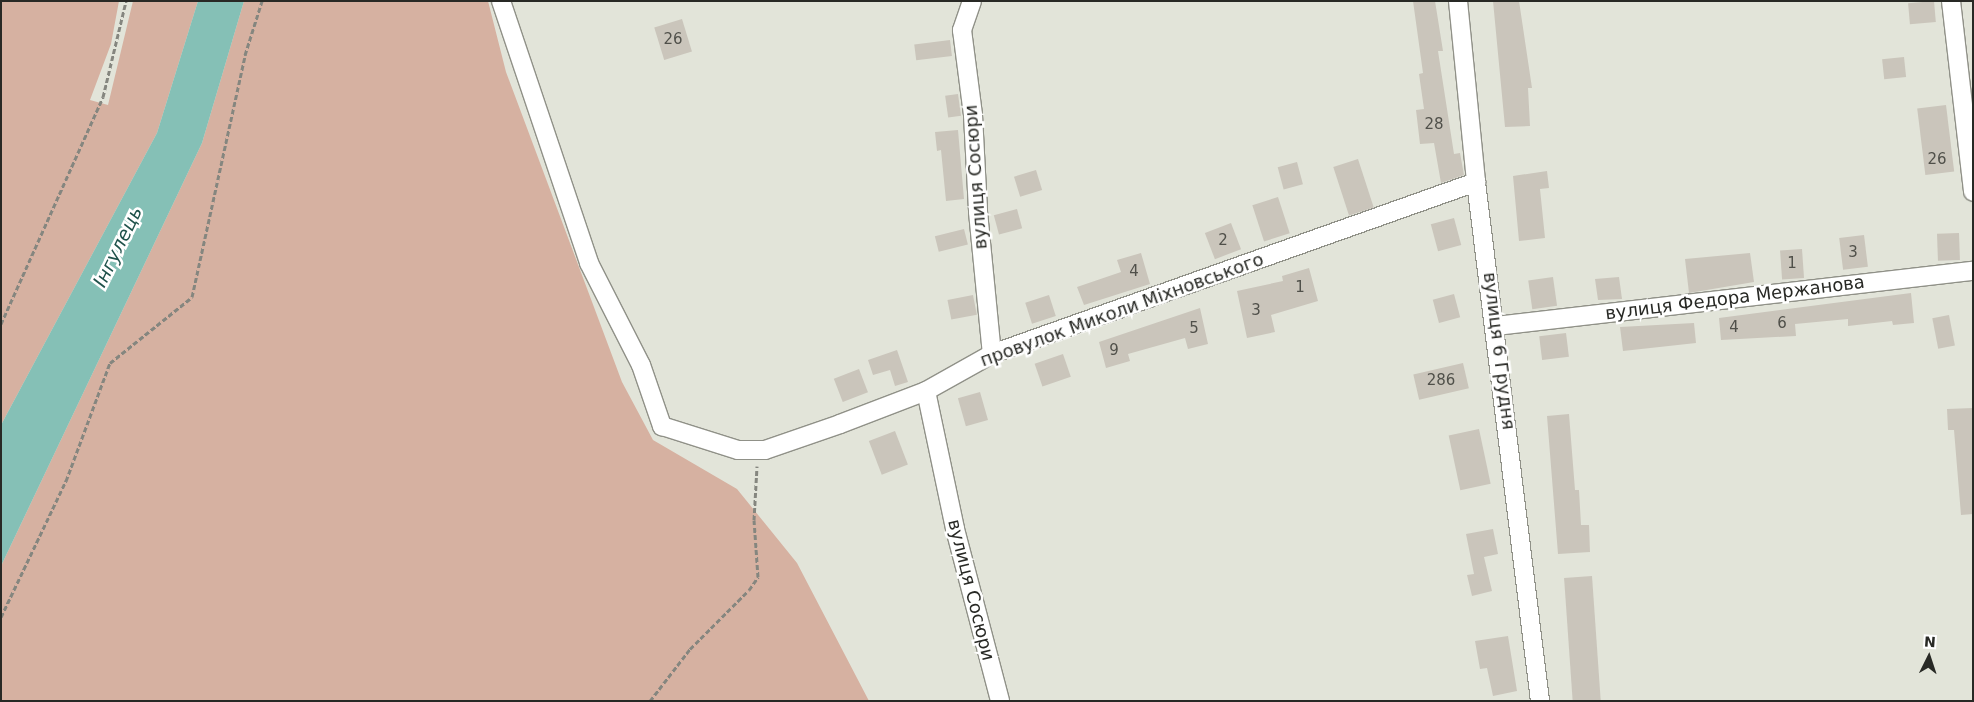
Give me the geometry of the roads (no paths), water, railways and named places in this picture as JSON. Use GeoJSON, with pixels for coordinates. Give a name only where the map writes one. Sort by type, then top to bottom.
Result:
{"type":"FeatureCollection","features":[{"type":"Feature","properties":{"kind":"street","name":"провулок Миколи Міхновського"},"geometry":{"type":"LineString","coordinates":[[501,1],[589,263],[641,365],[662,426],[738,450],[765,450],[926,391],[992,354],[1476,182]]}},
{"type":"Feature","properties":{"kind":"street","name":"вулиця Сосюри"},"geometry":{"type":"LineString","coordinates":[[972,1],[962,30],[973,115],[978,212],[992,354]]}},
{"type":"Feature","properties":{"kind":"street","name":"вулиця 6 Грудня"},"geometry":{"type":"LineString","coordinates":[[1458,1],[1476,182],[1496,326],[1540,701]]}},
{"type":"Feature","properties":{"kind":"street"},"geometry":{"type":"LineString","coordinates":[[1951,1],[1973,192]]}},
{"type":"Feature","properties":{"kind":"street","name":"вулиця Федора Мержанова"},"geometry":{"type":"LineString","coordinates":[[1496,326],[1973,271]]}},
{"type":"Feature","properties":{"kind":"street","name":"вулиця Сосюри"},"geometry":{"type":"LineString","coordinates":[[926,391],[955,529],[1000,701]]}},
{"type":"Feature","properties":{"kind":"water","name":"Інгулець"},"geometry":{"type":"Polygon","coordinates":[[[198,1],[244,1],[202,143],[1,566],[1,425],[157,133],[198,1]]]}}]}
